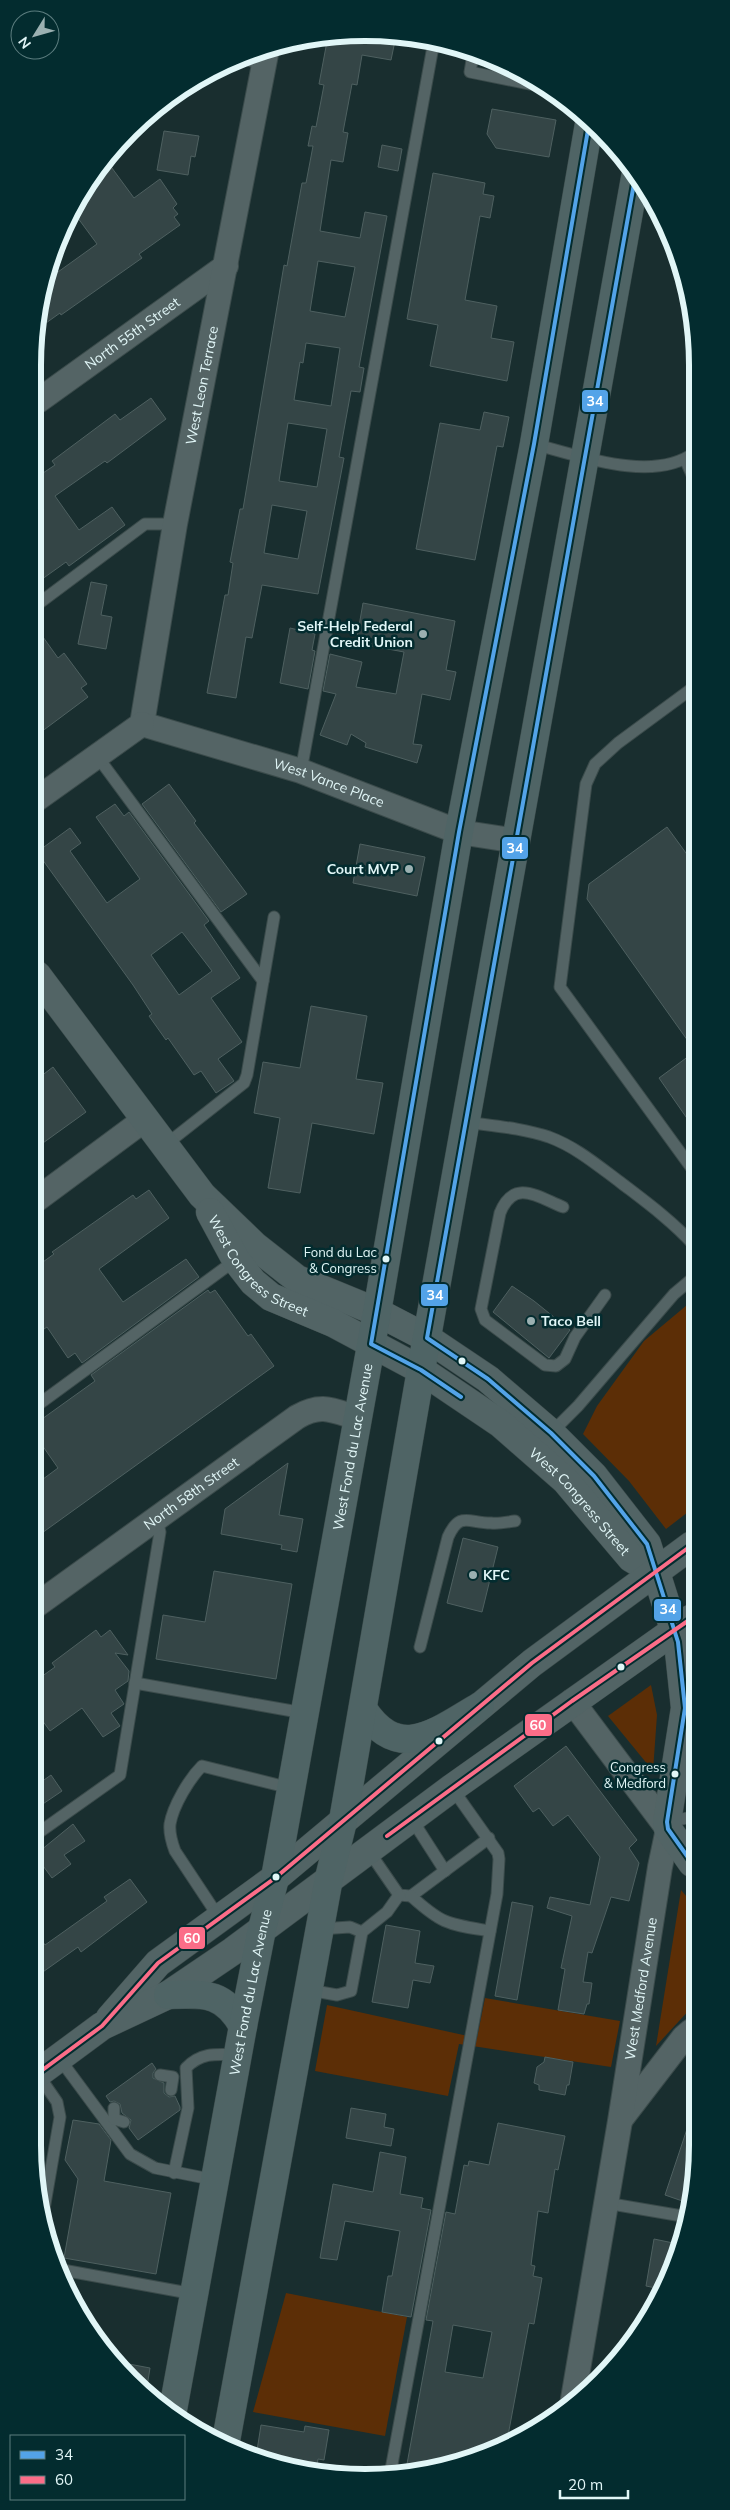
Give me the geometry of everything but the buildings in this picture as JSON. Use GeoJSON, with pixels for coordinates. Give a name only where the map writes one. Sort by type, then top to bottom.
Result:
{"type":"FeatureCollection","features":[{"type":"Feature","properties":{"kind":"main road","name":"West Fond du Lac Avenue"},"geometry":{"type":"LineString","coordinates":[[174,2406],[238,2055],[262,1930],[275,1878],[377,1312],[459,832],[534,444],[588,131]]}},
{"type":"Feature","properties":{"kind":"main road"},"geometry":{"type":"LineString","coordinates":[[227,2437],[329,1878],[344,1821],[421,1370],[634,185]]}},
{"type":"Feature","properties":{"kind":"main road"},"geometry":{"type":"LineString","coordinates":[[363,1709],[378,1728],[396,1738],[409,1740],[432,1734],[480,1706]]}},
{"type":"Feature","properties":{"kind":"main road"},"geometry":{"type":"LineString","coordinates":[[168,1995],[205,1994],[221,2000],[232,2010],[244,2026]]}},
{"type":"Feature","properties":{"kind":"street","name":"West Leon Terrace"},"geometry":{"type":"LineString","coordinates":[[142,724],[175,524],[266,57]]}},
{"type":"Feature","properties":{"kind":"street","name":"North 55th Street"},"geometry":{"type":"LineString","coordinates":[[41,399],[226,266]]}},
{"type":"Feature","properties":{"kind":"street","name":"West Vance Place"},"geometry":{"type":"LineString","coordinates":[[142,724],[301,771],[459,832],[517,841]]}},
{"type":"Feature","properties":{"kind":"street"},"geometry":{"type":"LineString","coordinates":[[41,796],[142,724]]}},
{"type":"Feature","properties":{"kind":"street","name":"West Congress Street"},"geometry":{"type":"LineString","coordinates":[[41,989],[202,1195],[220,1234],[245,1253],[297,1280],[377,1312],[427,1338],[488,1379],[543,1443]]}},
{"type":"Feature","properties":{"kind":"street"},"geometry":{"type":"LineString","coordinates":[[41,1196],[144,1120]]}},
{"type":"Feature","properties":{"kind":"street","name":"West Congress Street"},"geometry":{"type":"LineString","coordinates":[[245,1253],[253,1282],[271,1297],[333,1323],[421,1370],[501,1424],[543,1443],[594,1476],[647,1544],[656,1573]]}},
{"type":"Feature","properties":{"kind":"street","name":"North 58th Street"},"geometry":{"type":"LineString","coordinates":[[41,1602],[311,1409],[330,1409],[357,1418]]}},
{"type":"Feature","properties":{"kind":"street"},"geometry":{"type":"LineString","coordinates":[[102,2026],[158,1963],[275,1878],[532,1663],[689,1547]]}},
{"type":"Feature","properties":{"kind":"street","name":"West Medford Avenue"},"geometry":{"type":"LineString","coordinates":[[574,2391],[660,1867],[676,1823],[685,1708],[678,1642],[684,1625],[656,1573]]}},
{"type":"Feature","properties":{"kind":"street"},"geometry":{"type":"LineString","coordinates":[[43,2069],[102,2026],[168,1995],[262,1930],[329,1878],[452,1788],[684,1625]]}},
{"type":"Feature","properties":{"kind":"street"},"geometry":{"type":"LineString","coordinates":[[572,1702],[676,1823],[689,1856]]}},
{"type":"Feature","properties":{"kind":"street"},"geometry":{"type":"LineString","coordinates":[[620,2121],[684,2037],[689,2033]]}},
{"type":"Feature","properties":{"kind":"lane"},"geometry":{"type":"LineString","coordinates":[[301,771],[433,48]]}},
{"type":"Feature","properties":{"kind":"lane"},"geometry":{"type":"LineString","coordinates":[[472,59],[470,72],[525,84]]}},
{"type":"Feature","properties":{"kind":"lane"},"geometry":{"type":"LineString","coordinates":[[534,444],[634,467],[664,466],[689,456]]}},
{"type":"Feature","properties":{"kind":"lane"},"geometry":{"type":"LineString","coordinates":[[41,602],[145,524],[175,524]]}},
{"type":"Feature","properties":{"kind":"lane"},"geometry":{"type":"LineString","coordinates":[[689,692],[618,743],[595,764],[586,784],[560,988],[689,1165]]}},
{"type":"Feature","properties":{"kind":"lane"},"geometry":{"type":"LineString","coordinates":[[97,756],[263,981]]}},
{"type":"Feature","properties":{"kind":"lane"},"geometry":{"type":"LineString","coordinates":[[164,1146],[244,1083],[247,1075],[274,917]]}},
{"type":"Feature","properties":{"kind":"lane"},"geometry":{"type":"LineString","coordinates":[[466,1122],[522,1130],[549,1138],[578,1151],[654,1208],[689,1240]]}},
{"type":"Feature","properties":{"kind":"lane"},"geometry":{"type":"LineString","coordinates":[[563,1207],[523,1192],[513,1194],[504,1201],[481,1309],[485,1320],[545,1365],[556,1366],[565,1359],[575,1337],[605,1295]]}},
{"type":"Feature","properties":{"kind":"lane"},"geometry":{"type":"LineString","coordinates":[[41,1402],[245,1253]]}},
{"type":"Feature","properties":{"kind":"lane"},"geometry":{"type":"LineString","coordinates":[[543,1443],[578,1406],[674,1294],[689,1281]]}},
{"type":"Feature","properties":{"kind":"lane"},"geometry":{"type":"LineString","coordinates":[[420,1647],[448,1537],[454,1524],[464,1519],[491,1524],[515,1521]]}},
{"type":"Feature","properties":{"kind":"lane"},"geometry":{"type":"LineString","coordinates":[[41,1831],[120,1776],[160,1532],[157,1520]]}},
{"type":"Feature","properties":{"kind":"lane"},"geometry":{"type":"LineString","coordinates":[[135,1683],[304,1713]]}},
{"type":"Feature","properties":{"kind":"lane"},"geometry":{"type":"LineString","coordinates":[[220,1919],[175,1851],[171,1839],[170,1824],[190,1778],[202,1766],[290,1788]]}},
{"type":"Feature","properties":{"kind":"lane"},"geometry":{"type":"LineString","coordinates":[[391,2467],[497,1894],[499,1859],[489,1838],[452,1788]]}},
{"type":"Feature","properties":{"kind":"lane"},"geometry":{"type":"LineString","coordinates":[[412,1818],[445,1871]]}},
{"type":"Feature","properties":{"kind":"lane"},"geometry":{"type":"LineString","coordinates":[[309,1990],[337,1995],[352,1991],[362,1932],[405,1896],[445,1871],[489,1838]]}},
{"type":"Feature","properties":{"kind":"lane"},"geometry":{"type":"LineString","coordinates":[[368,1850],[405,1896],[434,1917],[448,1924],[490,1931]]}},
{"type":"Feature","properties":{"kind":"lane"},"geometry":{"type":"LineString","coordinates":[[320,1929],[350,1927],[362,1932]]}},
{"type":"Feature","properties":{"kind":"lane"},"geometry":{"type":"LineString","coordinates":[[160,2075],[173,2077],[186,2068],[195,2058],[238,2055]]}},
{"type":"Feature","properties":{"kind":"lane"},"geometry":{"type":"LineString","coordinates":[[174,2173],[188,2108],[186,2068]]}},
{"type":"Feature","properties":{"kind":"lane"},"geometry":{"type":"LineString","coordinates":[[43,2069],[115,2118],[130,2154],[155,2168],[215,2180]]}},
{"type":"Feature","properties":{"kind":"lane"},"geometry":{"type":"LineString","coordinates":[[43,2069],[57,2102],[60,2117],[46,2199]]}},
{"type":"Feature","properties":{"kind":"lane"},"geometry":{"type":"LineString","coordinates":[[171,2090],[173,2077]]}},
{"type":"Feature","properties":{"kind":"lane"},"geometry":{"type":"LineString","coordinates":[[606,2203],[681,2216]]}},
{"type":"Feature","properties":{"kind":"lane"},"geometry":{"type":"LineString","coordinates":[[67,2271],[194,2294]]}},
{"type":"Feature","properties":{"kind":"shaded area"},"geometry":{"type":"Polygon","coordinates":[[[689,1303],[689,1511],[666,1529],[629,1481],[583,1434],[597,1406],[644,1341],[689,1303]]]}},
{"type":"Feature","properties":{"kind":"shaded area"},"geometry":{"type":"Polygon","coordinates":[[[651,1685],[657,1715],[653,1771],[608,1716],[651,1685]]]}},
{"type":"Feature","properties":{"kind":"shaded area"},"geometry":{"type":"Polygon","coordinates":[[[681,1890],[689,1899],[689,2010],[656,2046],[681,1890]]]}},
{"type":"Feature","properties":{"kind":"shaded area"},"geometry":{"type":"Polygon","coordinates":[[[485,1998],[620,2021],[611,2067],[459,2044],[448,2096],[315,2071],[327,2005],[477,2038],[485,1998]]]}},
{"type":"Feature","properties":{"kind":"shaded area"},"geometry":{"type":"Polygon","coordinates":[[[286,2293],[407,2317],[385,2436],[253,2412],[286,2293]]]}},
{"type":"Feature","properties":{"kind":"transit line","name":"34"},"geometry":{"type":"LineString","coordinates":[[461,1397],[421,1370],[371,1344],[459,832],[534,444],[588,131]]}},
{"type":"Feature","properties":{"kind":"transit line","name":"34"},"geometry":{"type":"LineString","coordinates":[[634,185],[427,1338],[488,1379],[551,1433],[594,1476],[647,1544],[678,1642],[685,1708],[667,1822],[668,1829],[689,1859]]}},
{"type":"Feature","properties":{"kind":"transit line","name":"60"},"geometry":{"type":"LineString","coordinates":[[41,2071],[102,2026],[158,1963],[275,1878],[532,1663],[689,1547]]}},
{"type":"Feature","properties":{"kind":"transit line","name":"60"},"geometry":{"type":"LineString","coordinates":[[387,1836],[572,1701],[689,1620]]}},
{"type":"Feature","properties":{"kind":"place","name":"Self-Help Federal Credit Union"},"geometry":{"type":"Point","coordinates":[423,634]}},
{"type":"Feature","properties":{"kind":"place","name":"Court MVP"},"geometry":{"type":"Point","coordinates":[409,869]}},
{"type":"Feature","properties":{"kind":"place","name":"Fond du Lac & Congress"},"geometry":{"type":"Point","coordinates":[386,1259]}},
{"type":"Feature","properties":{"kind":"place","name":"Taco Bell"},"geometry":{"type":"Point","coordinates":[531,1321]}},
{"type":"Feature","properties":{"kind":"place","name":"KFC"},"geometry":{"type":"Point","coordinates":[473,1575]}},
{"type":"Feature","properties":{"kind":"place","name":"Congress & Medford"},"geometry":{"type":"Point","coordinates":[675,1774]}}]}
